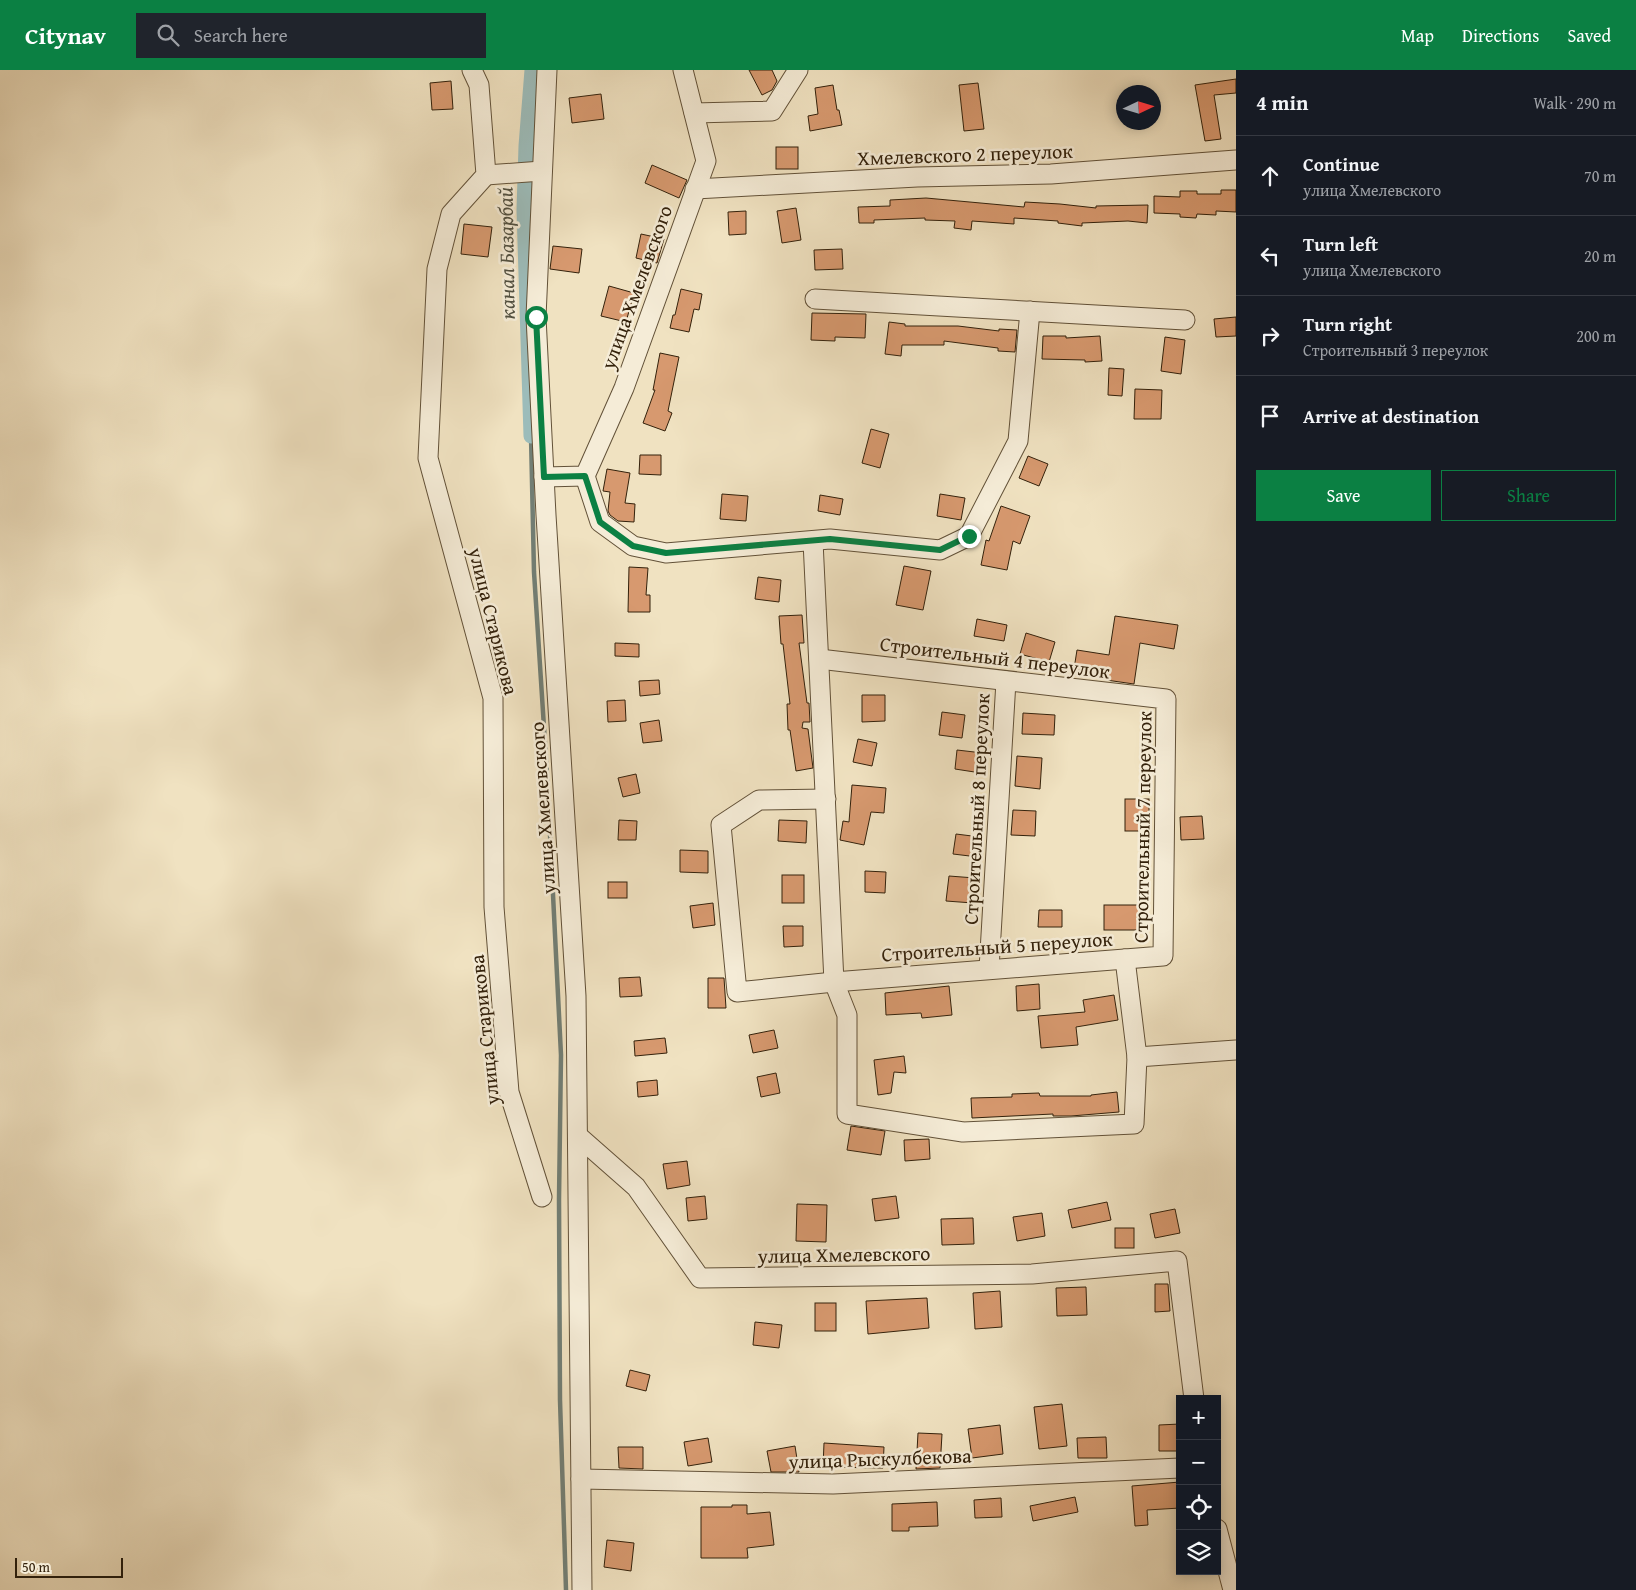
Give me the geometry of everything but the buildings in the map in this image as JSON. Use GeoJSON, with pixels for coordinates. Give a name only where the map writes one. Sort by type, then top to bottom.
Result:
{"type":"FeatureCollection","features":[{"type":"Feature","properties":{"kind":"street"},"geometry":{"type":"LineString","coordinates":[[472,70],[479,85],[490,174],[542,171]]}},
{"type":"Feature","properties":{"kind":"street","name":"улица Хмелевского"},"geometry":{"type":"LineString","coordinates":[[547,70],[536,317],[576,996],[582,1590]]}},
{"type":"Feature","properties":{"kind":"street","name":"улица Хмелевского"},"geometry":{"type":"LineString","coordinates":[[585,476],[624,388],[706,161],[683,70]]}},
{"type":"Feature","properties":{"kind":"street"},"geometry":{"type":"LineString","coordinates":[[694,113],[772,111],[798,70]]}},
{"type":"Feature","properties":{"kind":"street","name":"Хмелевского 2 переулок"},"geometry":{"type":"LineString","coordinates":[[695,189],[917,177],[1051,174],[1236,160]]}},
{"type":"Feature","properties":{"kind":"street","name":"улица Старикова"},"geometry":{"type":"LineString","coordinates":[[490,174],[451,214],[437,268],[428,458],[493,698],[494,906],[509,1092],[542,1197]]}},
{"type":"Feature","properties":{"kind":"street"},"geometry":{"type":"LineString","coordinates":[[815,299],[1185,320]]}},
{"type":"Feature","properties":{"kind":"street"},"geometry":{"type":"LineString","coordinates":[[544,477],[585,476],[600,522],[633,546],[666,553],[830,539],[940,550],[969,536],[1018,441],[1030,311]]}},
{"type":"Feature","properties":{"kind":"street"},"geometry":{"type":"LineString","coordinates":[[813,541],[834,982],[847,1016],[848,1114],[963,1132],[1134,1124],[1137,1057],[1124,959]]}},
{"type":"Feature","properties":{"kind":"street","name":"Строительный 4 переулок"},"geometry":{"type":"LineString","coordinates":[[819,660],[1166,699]]}},
{"type":"Feature","properties":{"kind":"street","name":"Строительный 8 переулок"},"geometry":{"type":"LineString","coordinates":[[990,969],[1006,681]]}},
{"type":"Feature","properties":{"kind":"street","name":"Строительный 7 переулок"},"geometry":{"type":"LineString","coordinates":[[1163,956],[1166,699]]}},
{"type":"Feature","properties":{"kind":"street","name":"Строительный 5 переулок"},"geometry":{"type":"LineString","coordinates":[[826,799],[759,800],[721,825],[737,992],[834,982],[1163,956]]}},
{"type":"Feature","properties":{"kind":"street"},"geometry":{"type":"LineString","coordinates":[[1137,1057],[1236,1050]]}},
{"type":"Feature","properties":{"kind":"street","name":"улица Хмелевского"},"geometry":{"type":"LineString","coordinates":[[578,1136],[636,1187],[700,1278],[1032,1274],[1177,1261],[1194,1395]]}},
{"type":"Feature","properties":{"kind":"street","name":"улица Рыскулбекова"},"geometry":{"type":"LineString","coordinates":[[581,1478],[833,1484],[1176,1468]]}},
{"type":"Feature","properties":{"kind":"street"},"geometry":{"type":"LineString","coordinates":[[1217,1530],[1232,1590]]}},
{"type":"Feature","properties":{"kind":"waterway","name":"канал Базарбай"},"geometry":{"type":"LineString","coordinates":[[531,436],[524,210],[526,146],[532,70]]}},
{"type":"Feature","properties":{"kind":"waterway"},"geometry":{"type":"LineString","coordinates":[[531,436],[534,572],[547,774],[561,1055],[559,1199],[560,1400],[566,1590]]}},
{"type":"Feature","properties":{"kind":"route"},"geometry":{"type":"LineString","coordinates":[[536,317],[544,477],[585,476],[600,522],[633,546],[666,553],[830,539],[940,550],[969,536]]}}]}
